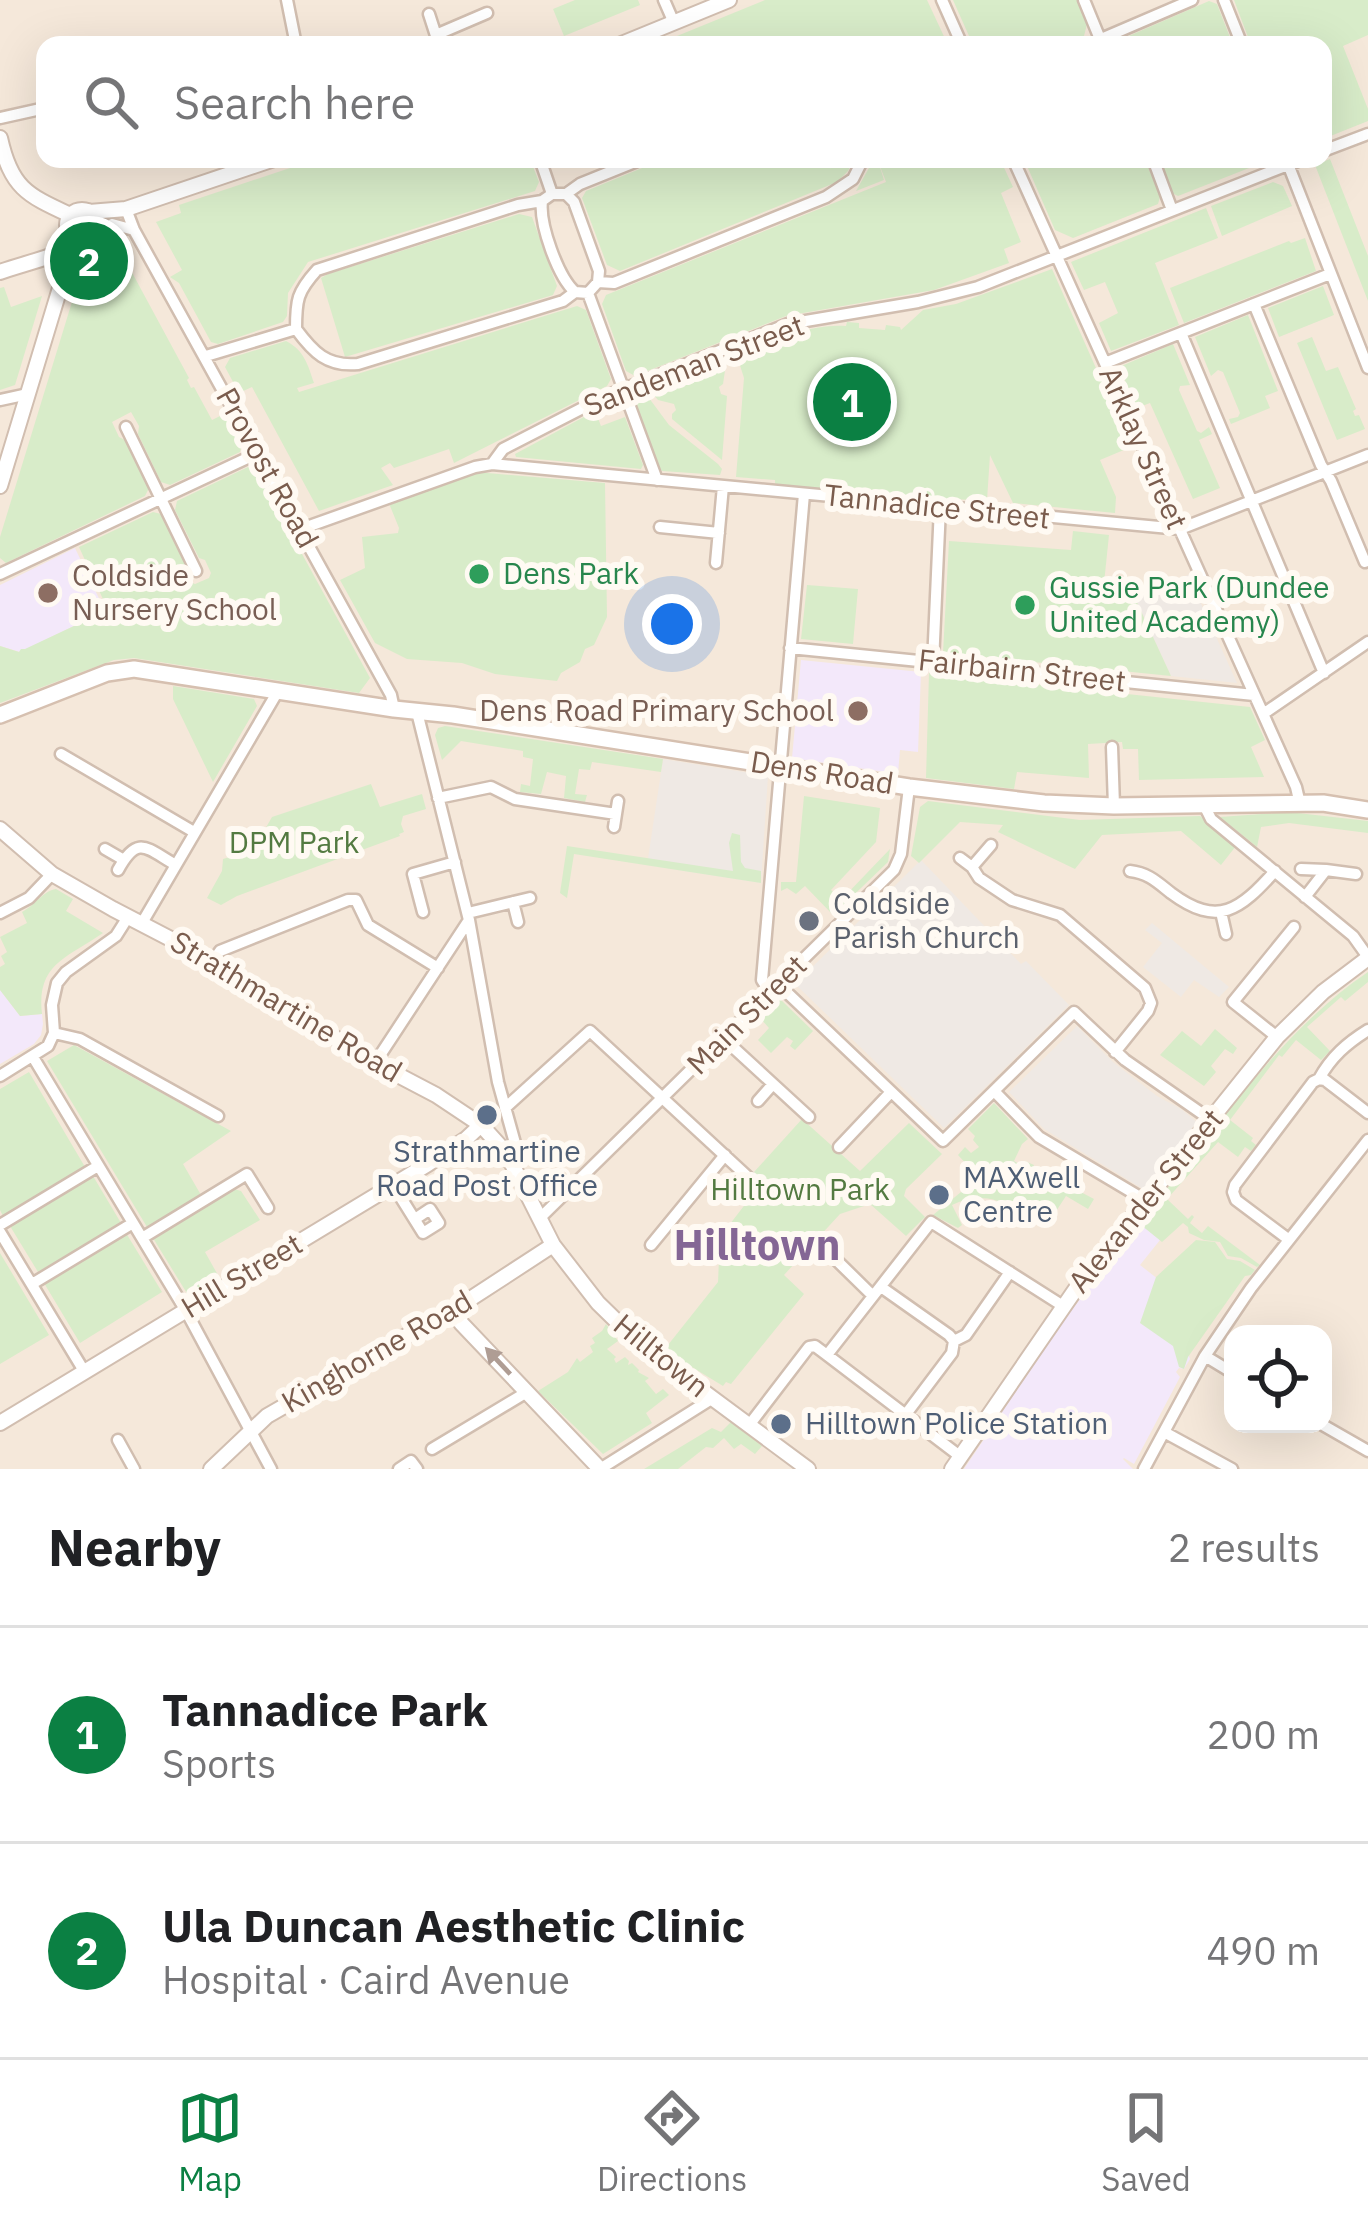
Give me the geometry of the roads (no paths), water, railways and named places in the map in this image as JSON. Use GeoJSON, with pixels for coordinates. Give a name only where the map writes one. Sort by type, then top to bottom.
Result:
{"type":"FeatureCollection","features":[{"type":"Feature","properties":{"kind":"main road","name":"Dens Road"},"geometry":{"type":"LineString","coordinates":[[0,715],[126,669],[909,787],[1044,803],[1323,803],[1368,810]]}},
{"type":"Feature","properties":{"kind":"street"},"geometry":{"type":"LineString","coordinates":[[286,0],[294,36]]}},
{"type":"Feature","properties":{"kind":"street"},"geometry":{"type":"LineString","coordinates":[[664,0],[674,23]]}},
{"type":"Feature","properties":{"kind":"street"},"geometry":{"type":"LineString","coordinates":[[642,36],[729,0]]}},
{"type":"Feature","properties":{"kind":"street"},"geometry":{"type":"LineString","coordinates":[[942,0],[958,36]]}},
{"type":"Feature","properties":{"kind":"street"},"geometry":{"type":"LineString","coordinates":[[1084,0],[1099,36]]}},
{"type":"Feature","properties":{"kind":"street"},"geometry":{"type":"LineString","coordinates":[[1107,36],[1192,0]]}},
{"type":"Feature","properties":{"kind":"street"},"geometry":{"type":"LineString","coordinates":[[1224,0],[1238,36]]}},
{"type":"Feature","properties":{"kind":"street"},"geometry":{"type":"LineString","coordinates":[[445,36],[487,13]]}},
{"type":"Feature","properties":{"kind":"street"},"geometry":{"type":"LineString","coordinates":[[429,14],[437,36]]}},
{"type":"Feature","properties":{"kind":"street"},"geometry":{"type":"LineString","coordinates":[[0,118],[36,110]]}},
{"type":"Feature","properties":{"kind":"street"},"geometry":{"type":"LineString","coordinates":[[1332,148],[1367,136]]}},
{"type":"Feature","properties":{"kind":"street"},"geometry":{"type":"LineString","coordinates":[[0,138],[2,159],[23,191],[70,215]]}},
{"type":"Feature","properties":{"kind":"street"},"geometry":{"type":"LineString","coordinates":[[82,240],[67,225],[70,215],[80,210],[126,209],[247,168]]}},
{"type":"Feature","properties":{"kind":"street"},"geometry":{"type":"LineString","coordinates":[[543,168],[553,196]]}},
{"type":"Feature","properties":{"kind":"street"},"geometry":{"type":"LineString","coordinates":[[619,168],[553,196],[317,270],[296,298],[296,329],[326,361],[358,364],[563,301],[598,282],[614,283],[826,197],[853,178],[858,168]]}},
{"type":"Feature","properties":{"kind":"street","name":"Arklay Street"},"geometry":{"type":"LineString","coordinates":[[1017,168],[1300,804]]}},
{"type":"Feature","properties":{"kind":"street"},"geometry":{"type":"LineString","coordinates":[[1156,168],[1172,210]]}},
{"type":"Feature","properties":{"kind":"street","name":"Sandeman Street"},"geometry":{"type":"LineString","coordinates":[[301,529],[492,464],[503,449],[623,389],[788,324],[978,287],[1273,168]]}},
{"type":"Feature","properties":{"kind":"street"},"geometry":{"type":"LineString","coordinates":[[1289,168],[1368,368]]}},
{"type":"Feature","properties":{"kind":"street"},"geometry":{"type":"LineString","coordinates":[[553,196],[574,202],[599,271],[598,282]]}},
{"type":"Feature","properties":{"kind":"street"},"geometry":{"type":"LineString","coordinates":[[553,196],[540,215],[566,284],[582,292],[656,480]]}},
{"type":"Feature","properties":{"kind":"street"},"geometry":{"type":"LineString","coordinates":[[0,272],[82,240],[112,224],[126,209]]}},
{"type":"Feature","properties":{"kind":"street","name":"Provost Road"},"geometry":{"type":"LineString","coordinates":[[126,209],[392,694],[394,709]]}},
{"type":"Feature","properties":{"kind":"street"},"geometry":{"type":"LineString","coordinates":[[0,486],[60,288],[82,240],[97,223],[89,212]]}},
{"type":"Feature","properties":{"kind":"street"},"geometry":{"type":"LineString","coordinates":[[112,224],[134,230]]}},
{"type":"Feature","properties":{"kind":"street"},"geometry":{"type":"LineString","coordinates":[[51,254],[60,288]]}},
{"type":"Feature","properties":{"kind":"street"},"geometry":{"type":"LineString","coordinates":[[1105,363],[1330,274]]}},
{"type":"Feature","properties":{"kind":"street"},"geometry":{"type":"LineString","coordinates":[[1254,304],[1365,562]]}},
{"type":"Feature","properties":{"kind":"street"},"geometry":{"type":"LineString","coordinates":[[206,356],[296,329]]}},
{"type":"Feature","properties":{"kind":"street"},"geometry":{"type":"LineString","coordinates":[[1181,333],[1324,674]]}},
{"type":"Feature","properties":{"kind":"street"},"geometry":{"type":"LineString","coordinates":[[0,400],[28,394]]}},
{"type":"Feature","properties":{"kind":"street"},"geometry":{"type":"LineString","coordinates":[[126,427],[196,571]]}},
{"type":"Feature","properties":{"kind":"street"},"geometry":{"type":"LineString","coordinates":[[0,574],[259,453]]}},
{"type":"Feature","properties":{"kind":"street","name":"Tannadice Street"},"geometry":{"type":"LineString","coordinates":[[492,464],[1180,529],[1368,455]]}},
{"type":"Feature","properties":{"kind":"street"},"geometry":{"type":"LineString","coordinates":[[716,563],[723,486]]}},
{"type":"Feature","properties":{"kind":"street"},"geometry":{"type":"LineString","coordinates":[[805,494],[762,980],[943,1142],[1074,1012],[1115,1052],[1211,1120]]}},
{"type":"Feature","properties":{"kind":"street"},"geometry":{"type":"LineString","coordinates":[[933,663],[940,507]]}},
{"type":"Feature","properties":{"kind":"street"},"geometry":{"type":"LineString","coordinates":[[660,527],[719,532]]}},
{"type":"Feature","properties":{"kind":"street"},"geometry":{"type":"LineString","coordinates":[[1263,714],[1368,642]]}},
{"type":"Feature","properties":{"kind":"street","name":"Fairbairn Street"},"geometry":{"type":"LineString","coordinates":[[790,648],[1254,695]]}},
{"type":"Feature","properties":{"kind":"street"},"geometry":{"type":"LineString","coordinates":[[0,1076],[48,1046],[54,1033],[52,1005],[57,983],[135,920],[176,866],[278,691]]}},
{"type":"Feature","properties":{"kind":"street"},"geometry":{"type":"LineString","coordinates":[[417,712],[469,917],[516,1154],[512,1164]]}},
{"type":"Feature","properties":{"kind":"street"},"geometry":{"type":"LineString","coordinates":[[1112,747],[1114,806]]}},
{"type":"Feature","properties":{"kind":"street"},"geometry":{"type":"LineString","coordinates":[[61,754],[194,832]]}},
{"type":"Feature","properties":{"kind":"street"},"geometry":{"type":"LineString","coordinates":[[438,799],[491,787],[515,799],[616,814]]}},
{"type":"Feature","properties":{"kind":"street","name":"Main Street"},"geometry":{"type":"LineString","coordinates":[[539,1219],[895,870],[909,787]]}},
{"type":"Feature","properties":{"kind":"street"},"geometry":{"type":"LineString","coordinates":[[1204,806],[1210,819],[1353,936],[1368,957]]}},
{"type":"Feature","properties":{"kind":"street","name":"Strathmartine Road"},"geometry":{"type":"LineString","coordinates":[[0,829],[52,874],[213,961],[481,1125],[512,1164],[539,1219]]}},
{"type":"Feature","properties":{"kind":"street"},"geometry":{"type":"LineString","coordinates":[[973,868],[992,845]]}},
{"type":"Feature","properties":{"kind":"street"},"geometry":{"type":"LineString","coordinates":[[105,849],[121,865],[129,851],[139,847],[176,866]]}},
{"type":"Feature","properties":{"kind":"street"},"geometry":{"type":"LineString","coordinates":[[960,858],[979,878],[1012,900],[1060,915],[1145,988],[1151,1003],[1148,1011],[1115,1052]]}},
{"type":"Feature","properties":{"kind":"street"},"geometry":{"type":"LineString","coordinates":[[424,912],[413,874],[455,862]]}},
{"type":"Feature","properties":{"kind":"street"},"geometry":{"type":"LineString","coordinates":[[1301,869],[1356,874]]}},
{"type":"Feature","properties":{"kind":"street"},"geometry":{"type":"LineString","coordinates":[[1306,897],[1327,870]]}},
{"type":"Feature","properties":{"kind":"street"},"geometry":{"type":"LineString","coordinates":[[1130,871],[1145,872],[1196,908],[1221,912],[1250,899],[1275,871]]}},
{"type":"Feature","properties":{"kind":"street"},"geometry":{"type":"LineString","coordinates":[[0,913],[29,898],[52,874]]}},
{"type":"Feature","properties":{"kind":"street"},"geometry":{"type":"LineString","coordinates":[[1157,903],[1168,890]]}},
{"type":"Feature","properties":{"kind":"street"},"geometry":{"type":"LineString","coordinates":[[375,1063],[469,917],[530,898]]}},
{"type":"Feature","properties":{"kind":"street"},"geometry":{"type":"LineString","coordinates":[[213,961],[220,951],[356,900],[368,926],[438,968]]}},
{"type":"Feature","properties":{"kind":"street"},"geometry":{"type":"LineString","coordinates":[[513,902],[518,922]]}},
{"type":"Feature","properties":{"kind":"street"},"geometry":{"type":"LineString","coordinates":[[1221,912],[1226,934]]}},
{"type":"Feature","properties":{"kind":"street"},"geometry":{"type":"LineString","coordinates":[[1277,1037],[1233,1002],[1294,927]]}},
{"type":"Feature","properties":{"kind":"street"},"geometry":{"type":"LineString","coordinates":[[1267,936],[1279,946]]}},
{"type":"Feature","properties":{"kind":"street","name":"Alexander Street"},"geometry":{"type":"LineString","coordinates":[[957,1463],[1063,1306],[1277,1037],[1368,957]]}},
{"type":"Feature","properties":{"kind":"street"},"geometry":{"type":"LineString","coordinates":[[505,1108],[590,1030],[749,1178]]}},
{"type":"Feature","properties":{"kind":"street"},"geometry":{"type":"LineString","coordinates":[[1288,1239],[1237,1200],[1235,1185],[1328,1062],[1368,1030]]}},
{"type":"Feature","properties":{"kind":"street"},"geometry":{"type":"LineString","coordinates":[[54,1033],[80,1039],[218,1116]]}},
{"type":"Feature","properties":{"kind":"street"},"geometry":{"type":"LineString","coordinates":[[723,1038],[809,1117]]}},
{"type":"Feature","properties":{"kind":"street"},"geometry":{"type":"LineString","coordinates":[[33,1057],[186,1311],[271,1469]]}},
{"type":"Feature","properties":{"kind":"street"},"geometry":{"type":"LineString","coordinates":[[1318,1079],[1368,1113]]}},
{"type":"Feature","properties":{"kind":"street"},"geometry":{"type":"LineString","coordinates":[[758,1101],[773,1084]]}},
{"type":"Feature","properties":{"kind":"street"},"geometry":{"type":"LineString","coordinates":[[994,1091],[1039,1137],[1145,1200]]}},
{"type":"Feature","properties":{"kind":"street"},"geometry":{"type":"LineString","coordinates":[[839,1147],[891,1092]]}},
{"type":"Feature","properties":{"kind":"street","name":"Hill Street"},"geometry":{"type":"LineString","coordinates":[[0,1423],[393,1185],[481,1125]]}},
{"type":"Feature","properties":{"kind":"street"},"geometry":{"type":"LineString","coordinates":[[1144,1469],[1204,1356],[1288,1239],[1368,1140]]}},
{"type":"Feature","properties":{"kind":"street"},"geometry":{"type":"LineString","coordinates":[[651,1245],[725,1155]]}},
{"type":"Feature","properties":{"kind":"street"},"geometry":{"type":"LineString","coordinates":[[84,1371],[0,1228],[98,1166]]}},
{"type":"Feature","properties":{"kind":"street"},"geometry":{"type":"LineString","coordinates":[[142,1238],[247,1174],[268,1208]]}},
{"type":"Feature","properties":{"kind":"street"},"geometry":{"type":"LineString","coordinates":[[393,1185],[415,1220]]}},
{"type":"Feature","properties":{"kind":"street","name":"Hilltown"},"geometry":{"type":"LineString","coordinates":[[539,1219],[598,1303],[628,1332],[808,1469]]}},
{"type":"Feature","properties":{"kind":"street"},"geometry":{"type":"LineString","coordinates":[[827,1355],[931,1222],[1063,1306]]}},
{"type":"Feature","properties":{"kind":"street"},"geometry":{"type":"LineString","coordinates":[[32,1284],[133,1223]]}},
{"type":"Feature","properties":{"kind":"street"},"geometry":{"type":"LineString","coordinates":[[819,1243],[877,1291],[954,1341]]}},
{"type":"Feature","properties":{"kind":"street","name":"Kinghorne Road"},"geometry":{"type":"LineString","coordinates":[[211,1469],[267,1415],[299,1394],[446,1313],[458,1312],[553,1245]]}},
{"type":"Feature","properties":{"kind":"street"},"geometry":{"type":"LineString","coordinates":[[954,1341],[967,1336],[1010,1272]]}},
{"type":"Feature","properties":{"kind":"street"},"geometry":{"type":"LineString","coordinates":[[458,1312],[461,1323],[600,1469],[713,1398]]}},
{"type":"Feature","properties":{"kind":"street"},"geometry":{"type":"LineString","coordinates":[[906,1414],[952,1353],[954,1341]]}},
{"type":"Feature","properties":{"kind":"street"},"geometry":{"type":"LineString","coordinates":[[750,1424],[809,1347],[815,1346],[906,1414],[957,1463]]}},
{"type":"Feature","properties":{"kind":"street"},"geometry":{"type":"LineString","coordinates":[[1204,1356],[1224,1368]]}},
{"type":"Feature","properties":{"kind":"street"},"geometry":{"type":"LineString","coordinates":[[432,1449],[527,1392]]}},
{"type":"Feature","properties":{"kind":"street"},"geometry":{"type":"LineString","coordinates":[[1332,1430],[1368,1451]]}},
{"type":"Feature","properties":{"kind":"street"},"geometry":{"type":"LineString","coordinates":[[1164,1432],[1232,1469]]}},
{"type":"Feature","properties":{"kind":"street"},"geometry":{"type":"LineString","coordinates":[[118,1440],[134,1469]]}},
{"type":"Feature","properties":{"kind":"street"},"geometry":{"type":"LineString","coordinates":[[399,1469],[411,1462],[417,1469]]}},
{"type":"Feature","properties":{"kind":"place","name":"Ula Duncan Aesthetic Clinic"},"geometry":{"type":"Point","coordinates":[89,261]}},
{"type":"Feature","properties":{"kind":"place","name":"Tannadice Park"},"geometry":{"type":"Point","coordinates":[852,402]}},
{"type":"Feature","properties":{"kind":"place","name":"Dens Park"},"geometry":{"type":"Point","coordinates":[479,574]}},
{"type":"Feature","properties":{"kind":"place","name":"Coldside Nursery School"},"geometry":{"type":"Point","coordinates":[48,593]}},
{"type":"Feature","properties":{"kind":"place","name":"Gussie Park (Dundee United Academy)"},"geometry":{"type":"Point","coordinates":[1025,605]}},
{"type":"Feature","properties":{"kind":"place","name":"Dens Road Primary School"},"geometry":{"type":"Point","coordinates":[858,711]}},
{"type":"Feature","properties":{"kind":"place","name":"Coldside Parish Church"},"geometry":{"type":"Point","coordinates":[809,921]}},
{"type":"Feature","properties":{"kind":"place","name":"Strathmartine Road Post Office"},"geometry":{"type":"Point","coordinates":[487,1115]}},
{"type":"Feature","properties":{"kind":"place","name":"MAXwell Centre"},"geometry":{"type":"Point","coordinates":[939,1195]}},
{"type":"Feature","properties":{"kind":"place","name":"Hilltown Police Station"},"geometry":{"type":"Point","coordinates":[781,1424]}},
{"type":"Feature","properties":{"kind":"district","name":"Hilltown"},"geometry":{"type":"Point","coordinates":[757,1245]}},
{"type":"Feature","properties":{"kind":"park label","name":"DPM Park"},"geometry":{"type":"Point","coordinates":[294,843]}},
{"type":"Feature","properties":{"kind":"park label","name":"Hilltown Park"},"geometry":{"type":"Point","coordinates":[800,1190]}}]}
